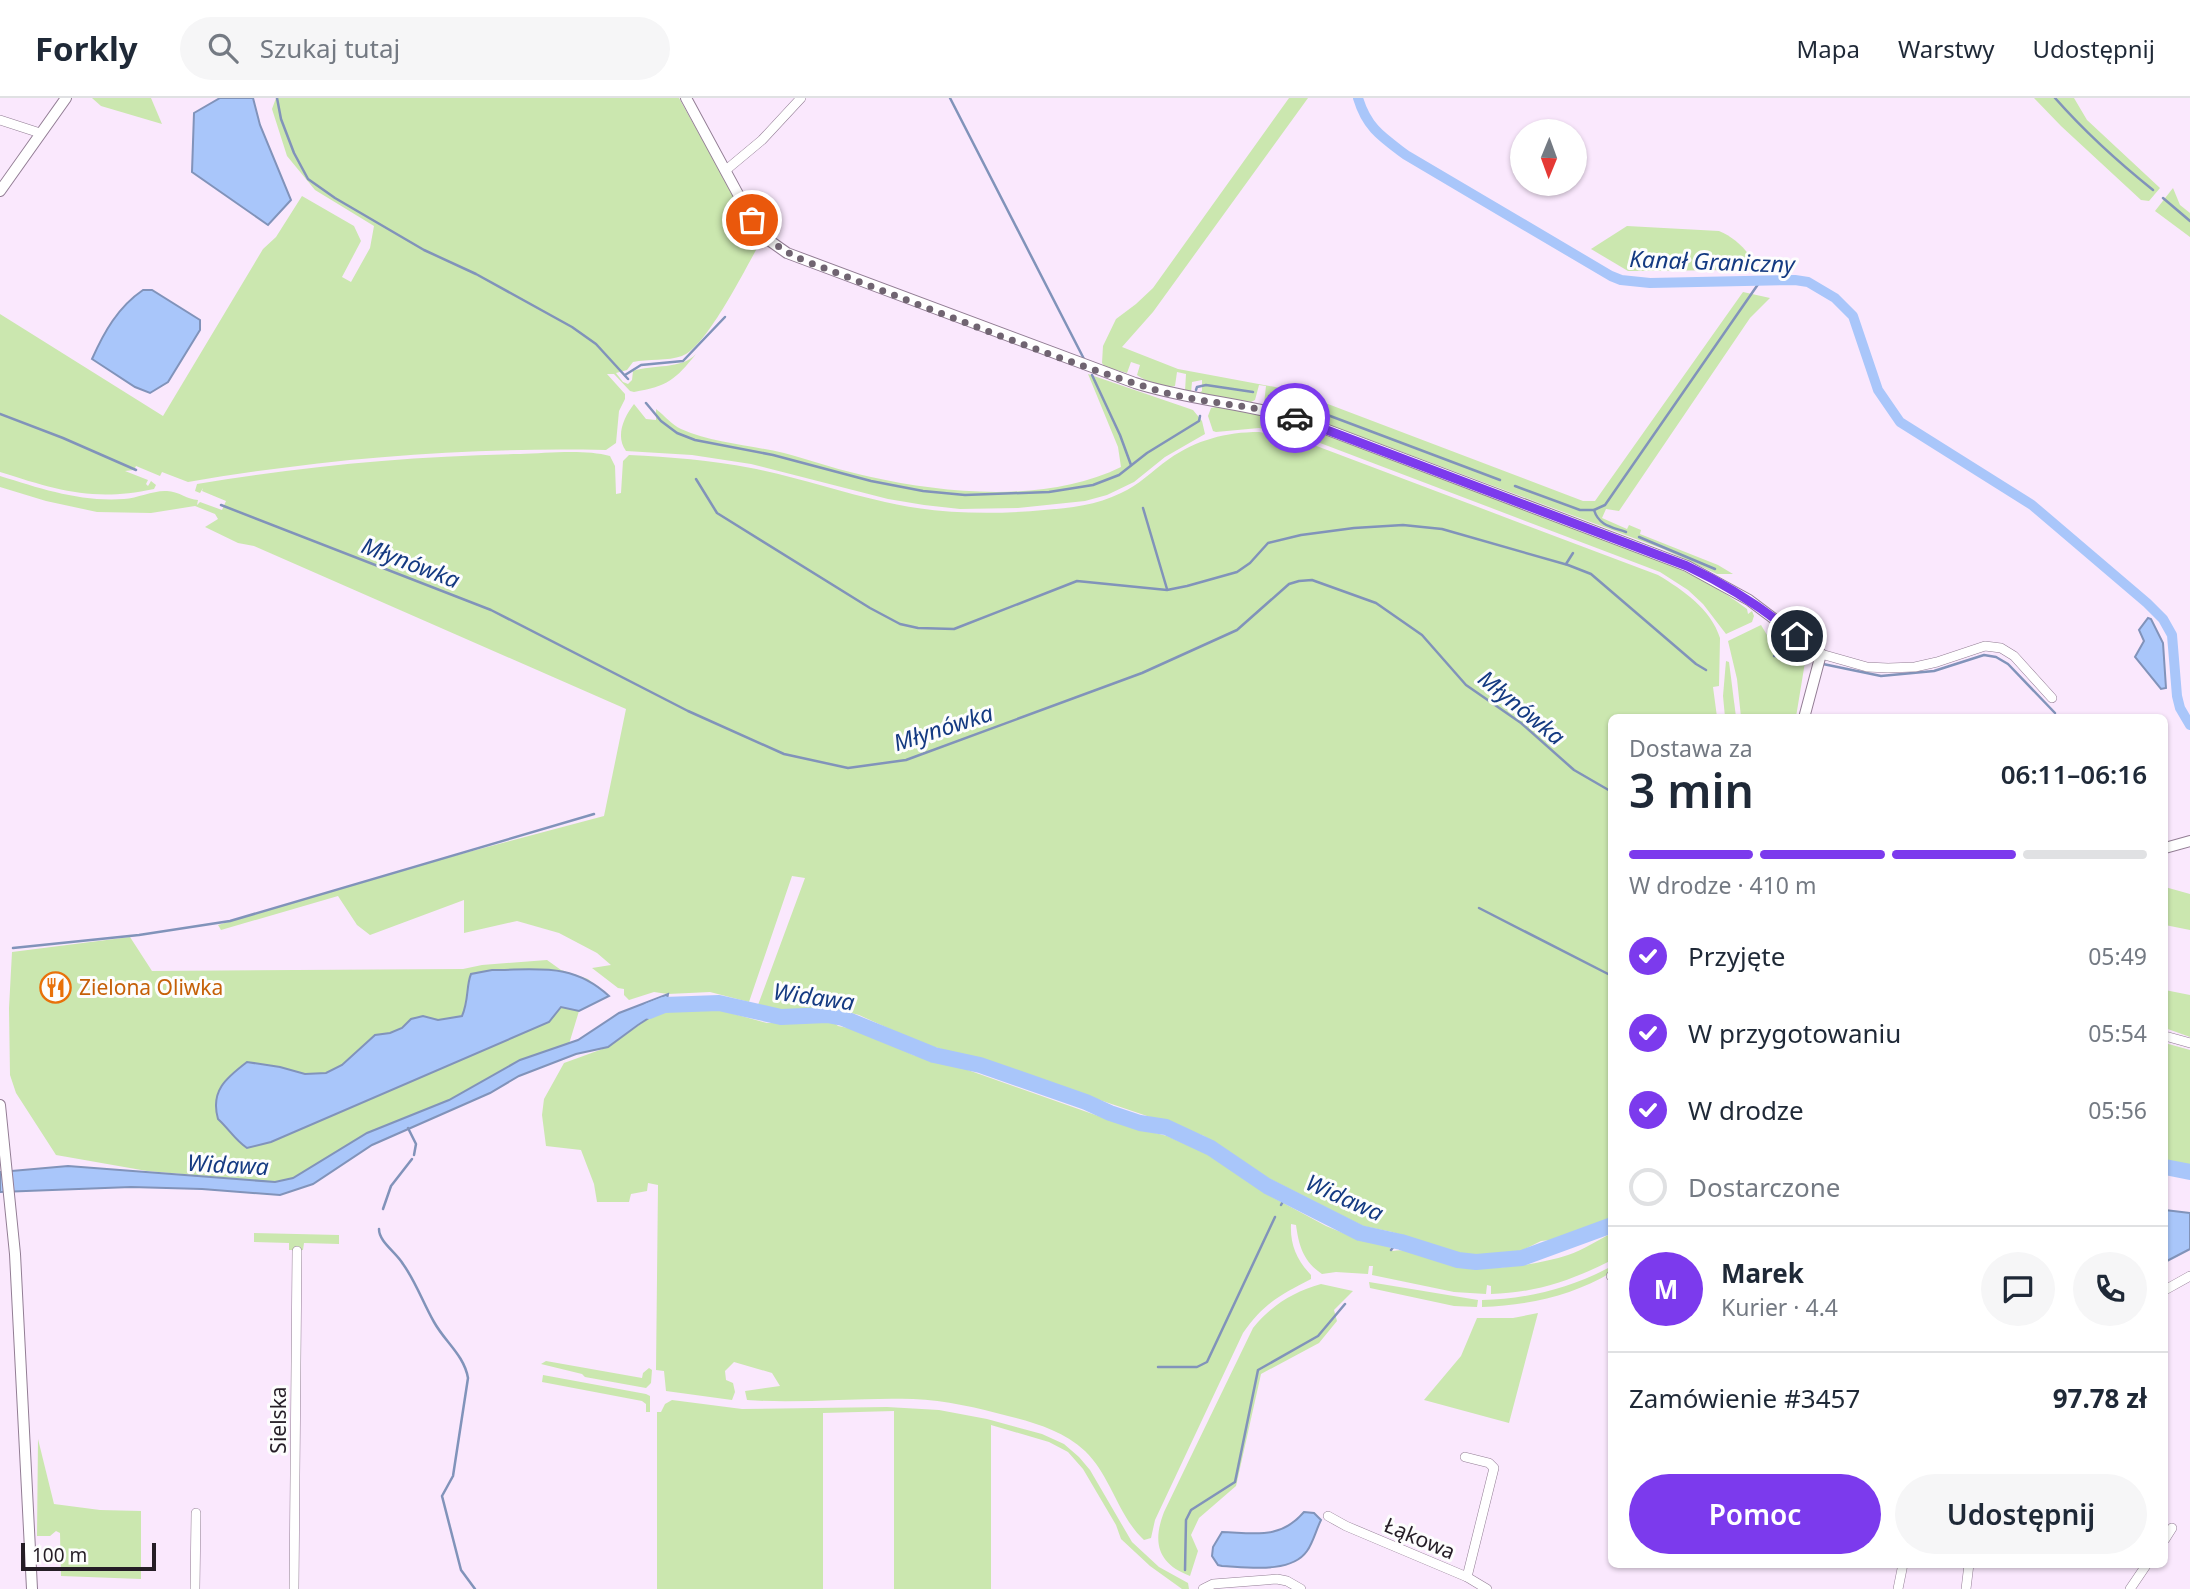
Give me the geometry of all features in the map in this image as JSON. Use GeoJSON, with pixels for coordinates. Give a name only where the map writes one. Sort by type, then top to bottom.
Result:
{"type":"FeatureCollection","features":[{"type":"Feature","properties":{"kind":"street"},"geometry":{"type":"LineString","coordinates":[[0,191],[65,98]]}},
{"type":"Feature","properties":{"kind":"street"},"geometry":{"type":"LineString","coordinates":[[686,98],[761,233],[779,248],[808,262],[1148,387],[1189,398],[1259,408],[1304,421],[1669,558],[1741,594],[1821,654],[1867,667],[1901,668],[1937,662],[1973,649],[1993,646],[2014,656],[2052,698]]}},
{"type":"Feature","properties":{"kind":"street"},"geometry":{"type":"LineString","coordinates":[[726,170],[762,140],[801,98]]}},
{"type":"Feature","properties":{"kind":"street"},"geometry":{"type":"LineString","coordinates":[[0,120],[40,133]]}},
{"type":"Feature","properties":{"kind":"street"},"geometry":{"type":"LineString","coordinates":[[1805,714],[1821,654]]}},
{"type":"Feature","properties":{"kind":"street"},"geometry":{"type":"LineString","coordinates":[[2168,847],[2190,841]]}},
{"type":"Feature","properties":{"kind":"street"},"geometry":{"type":"LineString","coordinates":[[2168,1037],[2190,1043]]}},
{"type":"Feature","properties":{"kind":"street"},"geometry":{"type":"LineString","coordinates":[[0,1105],[12,1212],[32,1589]]}},
{"type":"Feature","properties":{"kind":"street","name":"Sielska"},"geometry":{"type":"LineString","coordinates":[[294,1589],[297,1251]]}},
{"type":"Feature","properties":{"kind":"street"},"geometry":{"type":"LineString","coordinates":[[2168,1288],[2190,1276]]}},
{"type":"Feature","properties":{"kind":"street"},"geometry":{"type":"LineString","coordinates":[[1465,1457],[1489,1463],[1494,1468],[1467,1577]]}},
{"type":"Feature","properties":{"kind":"street"},"geometry":{"type":"LineString","coordinates":[[195,1589],[196,1514]]}},
{"type":"Feature","properties":{"kind":"street","name":"Łąkowa"},"geometry":{"type":"LineString","coordinates":[[1328,1516],[1467,1577],[1488,1589]]}},
{"type":"Feature","properties":{"kind":"street"},"geometry":{"type":"LineString","coordinates":[[2168,1534],[2172,1528]]}},
{"type":"Feature","properties":{"kind":"street"},"geometry":{"type":"LineString","coordinates":[[1898,1589],[1902,1568]]}},
{"type":"Feature","properties":{"kind":"street"},"geometry":{"type":"LineString","coordinates":[[1966,1589],[1969,1568]]}},
{"type":"Feature","properties":{"kind":"street"},"geometry":{"type":"LineString","coordinates":[[2130,1589],[2144,1568]]}},
{"type":"Feature","properties":{"kind":"street"},"geometry":{"type":"LineString","coordinates":[[1203,1589],[1213,1584],[1277,1578],[1301,1589]]}},
{"type":"Feature","properties":{"kind":"green space"},"geometry":{"type":"Polygon","coordinates":[[[92,98],[151,98],[162,124],[101,106],[92,98]]]}},
{"type":"Feature","properties":{"kind":"green space"},"geometry":{"type":"Polygon","coordinates":[[[276,98],[679,98],[760,243],[714,323],[692,350],[676,358],[633,362],[627,370],[616,373],[628,384],[632,380],[633,371],[675,365],[696,354],[676,376],[663,384],[634,392],[614,374],[607,374],[625,394],[625,399],[619,411],[616,443],[606,450],[449,452],[292,466],[188,482],[162,472],[160,476],[136,466],[134,470],[125,471],[148,480],[148,486],[151,481],[156,485],[154,489],[112,494],[58,489],[0,472],[0,314],[163,416],[263,249],[276,237],[302,196],[354,226],[361,241],[342,277],[351,282],[370,248],[374,226],[315,190],[287,156],[272,109],[276,98]]]}},
{"type":"Feature","properties":{"kind":"green space"},"geometry":{"type":"Polygon","coordinates":[[[1289,98],[1308,98],[1153,312],[1122,347],[1178,369],[1291,390],[1583,501],[1595,501],[1743,292],[1770,298],[1750,318],[1619,511],[1606,509],[1602,518],[1627,529],[1629,525],[1641,530],[1640,534],[1718,565],[1733,574],[1717,574],[1663,549],[1311,418],[1315,400],[1308,398],[1304,412],[1299,413],[1264,404],[1266,386],[1259,385],[1255,400],[1251,402],[1199,393],[1202,391],[1202,380],[1192,382],[1191,393],[1185,391],[1186,374],[1177,372],[1175,386],[1166,387],[1137,375],[1140,365],[1131,362],[1127,373],[1105,367],[1102,363],[1103,346],[1116,319],[1153,288],[1289,98]]]}},
{"type":"Feature","properties":{"kind":"green space"},"geometry":{"type":"Polygon","coordinates":[[[2034,98],[2074,98],[2087,120],[2160,188],[2149,201],[2141,200],[2034,98]]]}},
{"type":"Feature","properties":{"kind":"green space"},"geometry":{"type":"Polygon","coordinates":[[[2173,188],[2180,205],[2190,213],[2190,237],[2155,211],[2173,188]]]}},
{"type":"Feature","properties":{"kind":"green space"},"geometry":{"type":"Polygon","coordinates":[[[1627,226],[1719,231],[1736,241],[1749,255],[1746,270],[1628,271],[1591,249],[1627,226]]]}},
{"type":"Feature","properties":{"kind":"green space"},"geometry":{"type":"Polygon","coordinates":[[[1088,374],[1193,410],[1202,421],[1205,434],[1165,457],[1134,482],[1107,495],[1085,501],[1018,508],[960,509],[888,499],[751,464],[692,455],[626,451],[621,439],[624,421],[634,404],[646,419],[656,420],[656,409],[678,427],[706,438],[784,453],[849,472],[901,483],[932,488],[998,492],[1062,486],[1121,467],[1118,447],[1088,374]]]}},
{"type":"Feature","properties":{"kind":"green space"},"geometry":{"type":"Polygon","coordinates":[[[1211,408],[1279,419],[1623,545],[1676,567],[1725,594],[1747,609],[1748,614],[1752,611],[1752,622],[1726,634],[1703,604],[1688,590],[1660,572],[1299,435],[1259,428],[1213,431],[1208,416],[1211,408]]]}},
{"type":"Feature","properties":{"kind":"green space"},"geometry":{"type":"Polygon","coordinates":[[[1259,432],[1298,439],[1658,575],[1703,609],[1716,628],[1720,638],[1719,686],[1713,687],[1717,714],[1608,714],[1608,1220],[1569,1238],[1541,1241],[1519,1252],[1470,1257],[1392,1232],[1363,1226],[1260,1174],[1204,1136],[975,1058],[923,1044],[859,1015],[828,1007],[785,1011],[758,1005],[805,878],[792,876],[749,1002],[710,992],[654,992],[629,1000],[624,995],[624,989],[618,988],[592,968],[611,965],[597,953],[559,933],[517,921],[464,933],[464,900],[370,935],[357,925],[338,896],[221,930],[218,925],[427,863],[604,816],[626,709],[254,546],[238,543],[205,527],[218,519],[215,514],[195,506],[151,513],[97,512],[0,487],[0,476],[31,486],[92,498],[124,499],[171,491],[198,500],[197,505],[200,502],[222,510],[226,501],[202,491],[203,488],[200,493],[195,491],[197,484],[358,463],[578,452],[610,456],[615,466],[616,494],[621,493],[623,461],[629,455],[690,459],[751,468],[905,506],[944,511],[1004,513],[1064,508],[1102,500],[1134,486],[1169,459],[1190,447],[1235,434],[1259,432]]]}},
{"type":"Feature","properties":{"kind":"green space"},"geometry":{"type":"Polygon","coordinates":[[[1761,625],[1767,635],[1797,645],[1806,656],[1796,714],[1741,714],[1737,679],[1728,641],[1761,625]]]}},
{"type":"Feature","properties":{"kind":"green space"},"geometry":{"type":"Polygon","coordinates":[[[1726,661],[1729,662],[1736,714],[1725,714],[1723,696],[1726,661]]]}},
{"type":"Feature","properties":{"kind":"green space"},"geometry":{"type":"Polygon","coordinates":[[[2168,888],[2190,894],[2190,930],[2168,926],[2168,888]]]}},
{"type":"Feature","properties":{"kind":"green space"},"geometry":{"type":"Polygon","coordinates":[[[130,937],[152,971],[463,969],[547,960],[561,970],[588,979],[609,996],[579,1011],[569,1044],[520,1060],[450,1100],[367,1133],[293,1178],[275,1182],[147,1171],[56,1155],[16,1093],[10,1075],[12,952],[130,937]]]}},
{"type":"Feature","properties":{"kind":"green space"},"geometry":{"type":"Polygon","coordinates":[[[2168,991],[2190,995],[2190,1037],[2168,1029],[2168,991]]]}},
{"type":"Feature","properties":{"kind":"green space"},"geometry":{"type":"Polygon","coordinates":[[[712,1008],[767,1023],[835,1023],[913,1055],[965,1069],[1121,1124],[1167,1136],[1217,1158],[1274,1198],[1326,1226],[1358,1239],[1391,1246],[1393,1251],[1408,1251],[1454,1266],[1496,1268],[1542,1262],[1568,1255],[1608,1235],[1608,1262],[1583,1274],[1523,1291],[1491,1294],[1491,1286],[1487,1285],[1486,1294],[1454,1292],[1372,1275],[1373,1266],[1369,1266],[1368,1274],[1322,1274],[1306,1258],[1296,1225],[1291,1224],[1295,1252],[1311,1279],[1273,1301],[1243,1333],[1155,1520],[1151,1538],[1144,1540],[1127,1519],[1102,1472],[1085,1451],[1058,1433],[1029,1422],[985,1410],[925,1400],[747,1400],[745,1391],[780,1386],[772,1373],[734,1362],[725,1371],[726,1380],[733,1383],[735,1392],[732,1400],[666,1391],[664,1371],[656,1370],[658,1185],[648,1183],[647,1191],[631,1194],[629,1202],[597,1202],[594,1184],[581,1150],[546,1146],[542,1115],[544,1099],[564,1063],[608,1047],[655,1014],[712,1008]]]}},
{"type":"Feature","properties":{"kind":"green space"},"geometry":{"type":"Polygon","coordinates":[[[2168,1044],[2190,1050],[2190,1166],[2168,1161],[2168,1044]]]}},
{"type":"Feature","properties":{"kind":"green space"},"geometry":{"type":"Polygon","coordinates":[[[254,1233],[339,1235],[339,1244],[304,1243],[303,1250],[289,1250],[289,1243],[254,1242],[254,1233]]]}},
{"type":"Feature","properties":{"kind":"green space"},"geometry":{"type":"Polygon","coordinates":[[[1608,1268],[1608,1274],[1597,1280],[1550,1298],[1482,1307],[1482,1300],[1549,1291],[1608,1268]]]}},
{"type":"Feature","properties":{"kind":"green space"},"geometry":{"type":"Polygon","coordinates":[[[1369,1282],[1478,1300],[1477,1307],[1454,1306],[1370,1288],[1369,1282]]]}},
{"type":"Feature","properties":{"kind":"green space"},"geometry":{"type":"Polygon","coordinates":[[[1321,1284],[1353,1291],[1334,1310],[1337,1321],[1319,1343],[1261,1374],[1236,1486],[1199,1518],[1191,1535],[1198,1551],[1190,1576],[1179,1571],[1160,1551],[1160,1523],[1253,1328],[1284,1300],[1321,1284]]]}},
{"type":"Feature","properties":{"kind":"green space"},"geometry":{"type":"Polygon","coordinates":[[[1538,1313],[1509,1423],[1424,1400],[1461,1356],[1477,1318],[1513,1318],[1538,1313]]]}},
{"type":"Feature","properties":{"kind":"green space"},"geometry":{"type":"Polygon","coordinates":[[[546,1361],[642,1378],[649,1368],[652,1370],[651,1383],[646,1388],[585,1377],[541,1364],[546,1361]]]}},
{"type":"Feature","properties":{"kind":"green space"},"geometry":{"type":"Polygon","coordinates":[[[543,1375],[646,1394],[650,1396],[650,1412],[646,1412],[646,1404],[642,1401],[542,1382],[543,1375]]]}},
{"type":"Feature","properties":{"kind":"green space"},"geometry":{"type":"Polygon","coordinates":[[[672,1400],[742,1409],[887,1407],[939,1410],[987,1419],[1042,1434],[1064,1444],[1079,1457],[1090,1470],[1132,1542],[1159,1567],[1188,1583],[1189,1589],[1182,1589],[1150,1566],[1121,1539],[1116,1525],[1083,1469],[1068,1452],[1049,1442],[991,1425],[991,1589],[894,1589],[894,1411],[823,1413],[823,1589],[657,1589],[657,1412],[661,1412],[665,1404],[672,1400]]]}},
{"type":"Feature","properties":{"kind":"green space"},"geometry":{"type":"Polygon","coordinates":[[[38,1439],[54,1504],[100,1510],[141,1511],[141,1579],[61,1576],[60,1533],[56,1531],[50,1536],[37,1536],[38,1439]]]}},
{"type":"Feature","properties":{"kind":"water"},"geometry":{"type":"Polygon","coordinates":[[[220,98],[253,98],[260,125],[291,200],[268,225],[192,172],[194,113],[220,98]]]}},
{"type":"Feature","properties":{"kind":"water"},"geometry":{"type":"Polygon","coordinates":[[[143,290],[152,290],[200,320],[200,330],[168,382],[150,393],[135,387],[92,359],[113,321],[126,304],[143,290]]]}},
{"type":"Feature","properties":{"kind":"water"},"geometry":{"type":"Polygon","coordinates":[[[2148,618],[2163,643],[2166,688],[2161,689],[2135,657],[2144,641],[2139,630],[2148,618]]]}},
{"type":"Feature","properties":{"kind":"water"},"geometry":{"type":"Polygon","coordinates":[[[539,969],[568,973],[595,985],[609,996],[579,1011],[561,1007],[549,1022],[271,1142],[247,1148],[218,1119],[218,1093],[226,1080],[247,1062],[305,1074],[326,1073],[342,1065],[375,1035],[402,1028],[411,1019],[423,1016],[438,1020],[462,1016],[471,974],[492,970],[539,969]]]}},
{"type":"Feature","properties":{"kind":"water"},"geometry":{"type":"Polygon","coordinates":[[[668,994],[665,1011],[655,1014],[608,1047],[576,1054],[519,1076],[490,1093],[372,1145],[313,1184],[280,1195],[131,1187],[0,1192],[0,1172],[68,1166],[275,1182],[293,1178],[367,1133],[449,1100],[520,1060],[578,1040],[619,1013],[668,994]]]}},
{"type":"Feature","properties":{"kind":"water"},"geometry":{"type":"Polygon","coordinates":[[[2168,1210],[2190,1213],[2190,1249],[2168,1260],[2168,1210]]]}},
{"type":"Feature","properties":{"kind":"water"},"geometry":{"type":"Polygon","coordinates":[[[1304,1512],[1314,1513],[1321,1520],[1307,1551],[1290,1563],[1268,1568],[1222,1566],[1218,1565],[1212,1556],[1213,1547],[1222,1532],[1276,1531],[1295,1521],[1304,1512]]]}},
{"type":"Feature","properties":{"kind":"waterway"},"geometry":{"type":"LineString","coordinates":[[277,98],[281,119],[294,153],[308,179],[335,198],[424,250],[476,274],[572,327],[596,344],[628,379]]}},
{"type":"Feature","properties":{"kind":"waterway"},"geometry":{"type":"LineString","coordinates":[[950,98],[1084,359]]}},
{"type":"Feature","properties":{"kind":"waterway","name":"Kanał Graniczny"},"geometry":{"type":"LineString","coordinates":[[1358,98],[1371,124],[1406,155],[1611,276],[1621,280],[1650,283],[1795,280],[1808,282],[1835,298],[1853,316],[1878,390],[1900,422],[2032,505],[2163,619],[2172,635],[2180,708],[2190,725]]}},
{"type":"Feature","properties":{"kind":"waterway"},"geometry":{"type":"LineString","coordinates":[[2055,98],[2102,146],[2153,190]]}},
{"type":"Feature","properties":{"kind":"waterway"},"geometry":{"type":"LineString","coordinates":[[2163,198],[2190,221]]}},
{"type":"Feature","properties":{"kind":"waterway"},"geometry":{"type":"LineString","coordinates":[[1515,486],[1580,510],[1594,510],[1605,505],[1761,280]]}},
{"type":"Feature","properties":{"kind":"waterway"},"geometry":{"type":"LineString","coordinates":[[625,375],[641,365],[683,361],[725,317]]}},
{"type":"Feature","properties":{"kind":"waterway"},"geometry":{"type":"LineString","coordinates":[[1092,375],[1131,465]]}},
{"type":"Feature","properties":{"kind":"waterway"},"geometry":{"type":"LineString","coordinates":[[1196,390],[1197,387],[1206,385],[1253,392]]}},
{"type":"Feature","properties":{"kind":"waterway"},"geometry":{"type":"LineString","coordinates":[[1269,396],[1301,405]]}},
{"type":"Feature","properties":{"kind":"waterway"},"geometry":{"type":"LineString","coordinates":[[646,403],[661,421],[677,433],[695,440],[773,455],[871,481],[923,491],[965,495],[1049,492],[1093,485],[1119,475],[1147,453],[1199,421],[1200,416]]}},
{"type":"Feature","properties":{"kind":"waterway"},"geometry":{"type":"LineString","coordinates":[[1317,411],[1500,480]]}},
{"type":"Feature","properties":{"kind":"waterway","name":"Młynówka"},"geometry":{"type":"LineString","coordinates":[[0,414],[136,470]]}},
{"type":"Feature","properties":{"kind":"waterway"},"geometry":{"type":"LineString","coordinates":[[696,479],[717,513],[870,608],[900,624],[918,628],[954,629],[1077,581],[1167,590],[1187,586],[1237,572],[1250,563],[1268,543],[1301,535],[1403,525],[1442,529],[1591,574],[1706,670]]}},
{"type":"Feature","properties":{"kind":"waterway","name":"Młynówka"},"geometry":{"type":"LineString","coordinates":[[221,505],[491,610],[688,711],[784,754],[848,768],[906,760],[1142,673],[1237,630],[1289,584],[1312,580],[1376,603],[1422,635],[1466,685],[1521,723],[1574,770],[1608,790]]}},
{"type":"Feature","properties":{"kind":"waterway"},"geometry":{"type":"LineString","coordinates":[[1143,508],[1167,589]]}},
{"type":"Feature","properties":{"kind":"waterway"},"geometry":{"type":"LineString","coordinates":[[1594,510],[1603,523],[1626,532]]}},
{"type":"Feature","properties":{"kind":"waterway"},"geometry":{"type":"LineString","coordinates":[[1639,537],[1715,569]]}},
{"type":"Feature","properties":{"kind":"waterway"},"geometry":{"type":"LineString","coordinates":[[1566,564],[1573,553]]}},
{"type":"Feature","properties":{"kind":"waterway"},"geometry":{"type":"LineString","coordinates":[[1823,664],[1881,676],[1934,671],[1984,655],[1996,657],[2008,664],[2055,713]]}},
{"type":"Feature","properties":{"kind":"waterway"},"geometry":{"type":"LineString","coordinates":[[1774,656],[1801,656],[1811,659]]}},
{"type":"Feature","properties":{"kind":"waterway"},"geometry":{"type":"LineString","coordinates":[[13,948],[139,935],[230,921],[594,814]]}},
{"type":"Feature","properties":{"kind":"waterway"},"geometry":{"type":"LineString","coordinates":[[1479,908],[1608,974]]}},
{"type":"Feature","properties":{"kind":"waterway","name":"Widawa"},"geometry":{"type":"LineString","coordinates":[[649,1011],[664,1005],[719,1003],[781,1017],[827,1015],[843,1018],[934,1055],[980,1065],[1110,1113],[1140,1123],[1166,1127],[1211,1148],[1267,1186],[1360,1233],[1401,1242],[1458,1260],[1476,1262],[1522,1258],[1608,1226]]}},
{"type":"Feature","properties":{"kind":"waterway"},"geometry":{"type":"LineString","coordinates":[[408,1128],[416,1144],[414,1155]]}},
{"type":"Feature","properties":{"kind":"waterway"},"geometry":{"type":"LineString","coordinates":[[383,1209],[391,1186],[412,1159]]}},
{"type":"Feature","properties":{"kind":"waterway","name":"Widawa"},"geometry":{"type":"LineString","coordinates":[[2168,1168],[2190,1172]]}},
{"type":"Feature","properties":{"kind":"waterway"},"geometry":{"type":"LineString","coordinates":[[1281,1205],[1286,1196]]}},
{"type":"Feature","properties":{"kind":"waterway"},"geometry":{"type":"LineString","coordinates":[[1158,1367],[1197,1367],[1207,1362],[1275,1217]]}},
{"type":"Feature","properties":{"kind":"waterway"},"geometry":{"type":"LineString","coordinates":[[379,1229],[388,1247],[408,1271],[438,1329],[466,1370],[468,1378],[453,1476],[442,1496],[461,1570],[475,1589]]}},
{"type":"Feature","properties":{"kind":"waterway"},"geometry":{"type":"LineString","coordinates":[[1391,1250],[1398,1241]]}},
{"type":"Feature","properties":{"kind":"waterway"},"geometry":{"type":"LineString","coordinates":[[1185,1570],[1186,1520],[1191,1510],[1235,1482],[1258,1370],[1318,1336],[1345,1304]]}},
{"type":"Feature","properties":{"kind":"way so far"},"geometry":{"type":"LineString","coordinates":[[752,220],[761,233],[787,253],[1097,370],[1178,396],[1259,408],[1295,418]]}},
{"type":"Feature","properties":{"kind":"place","name":"Zielona Oliwka"},"geometry":{"type":"Point","coordinates":[56,987]}},
{"type":"Feature","properties":{"kind":"route"},"geometry":{"type":"LineString","coordinates":[[1295,418],[1669,558],[1749,600],[1797,636]]}}]}
